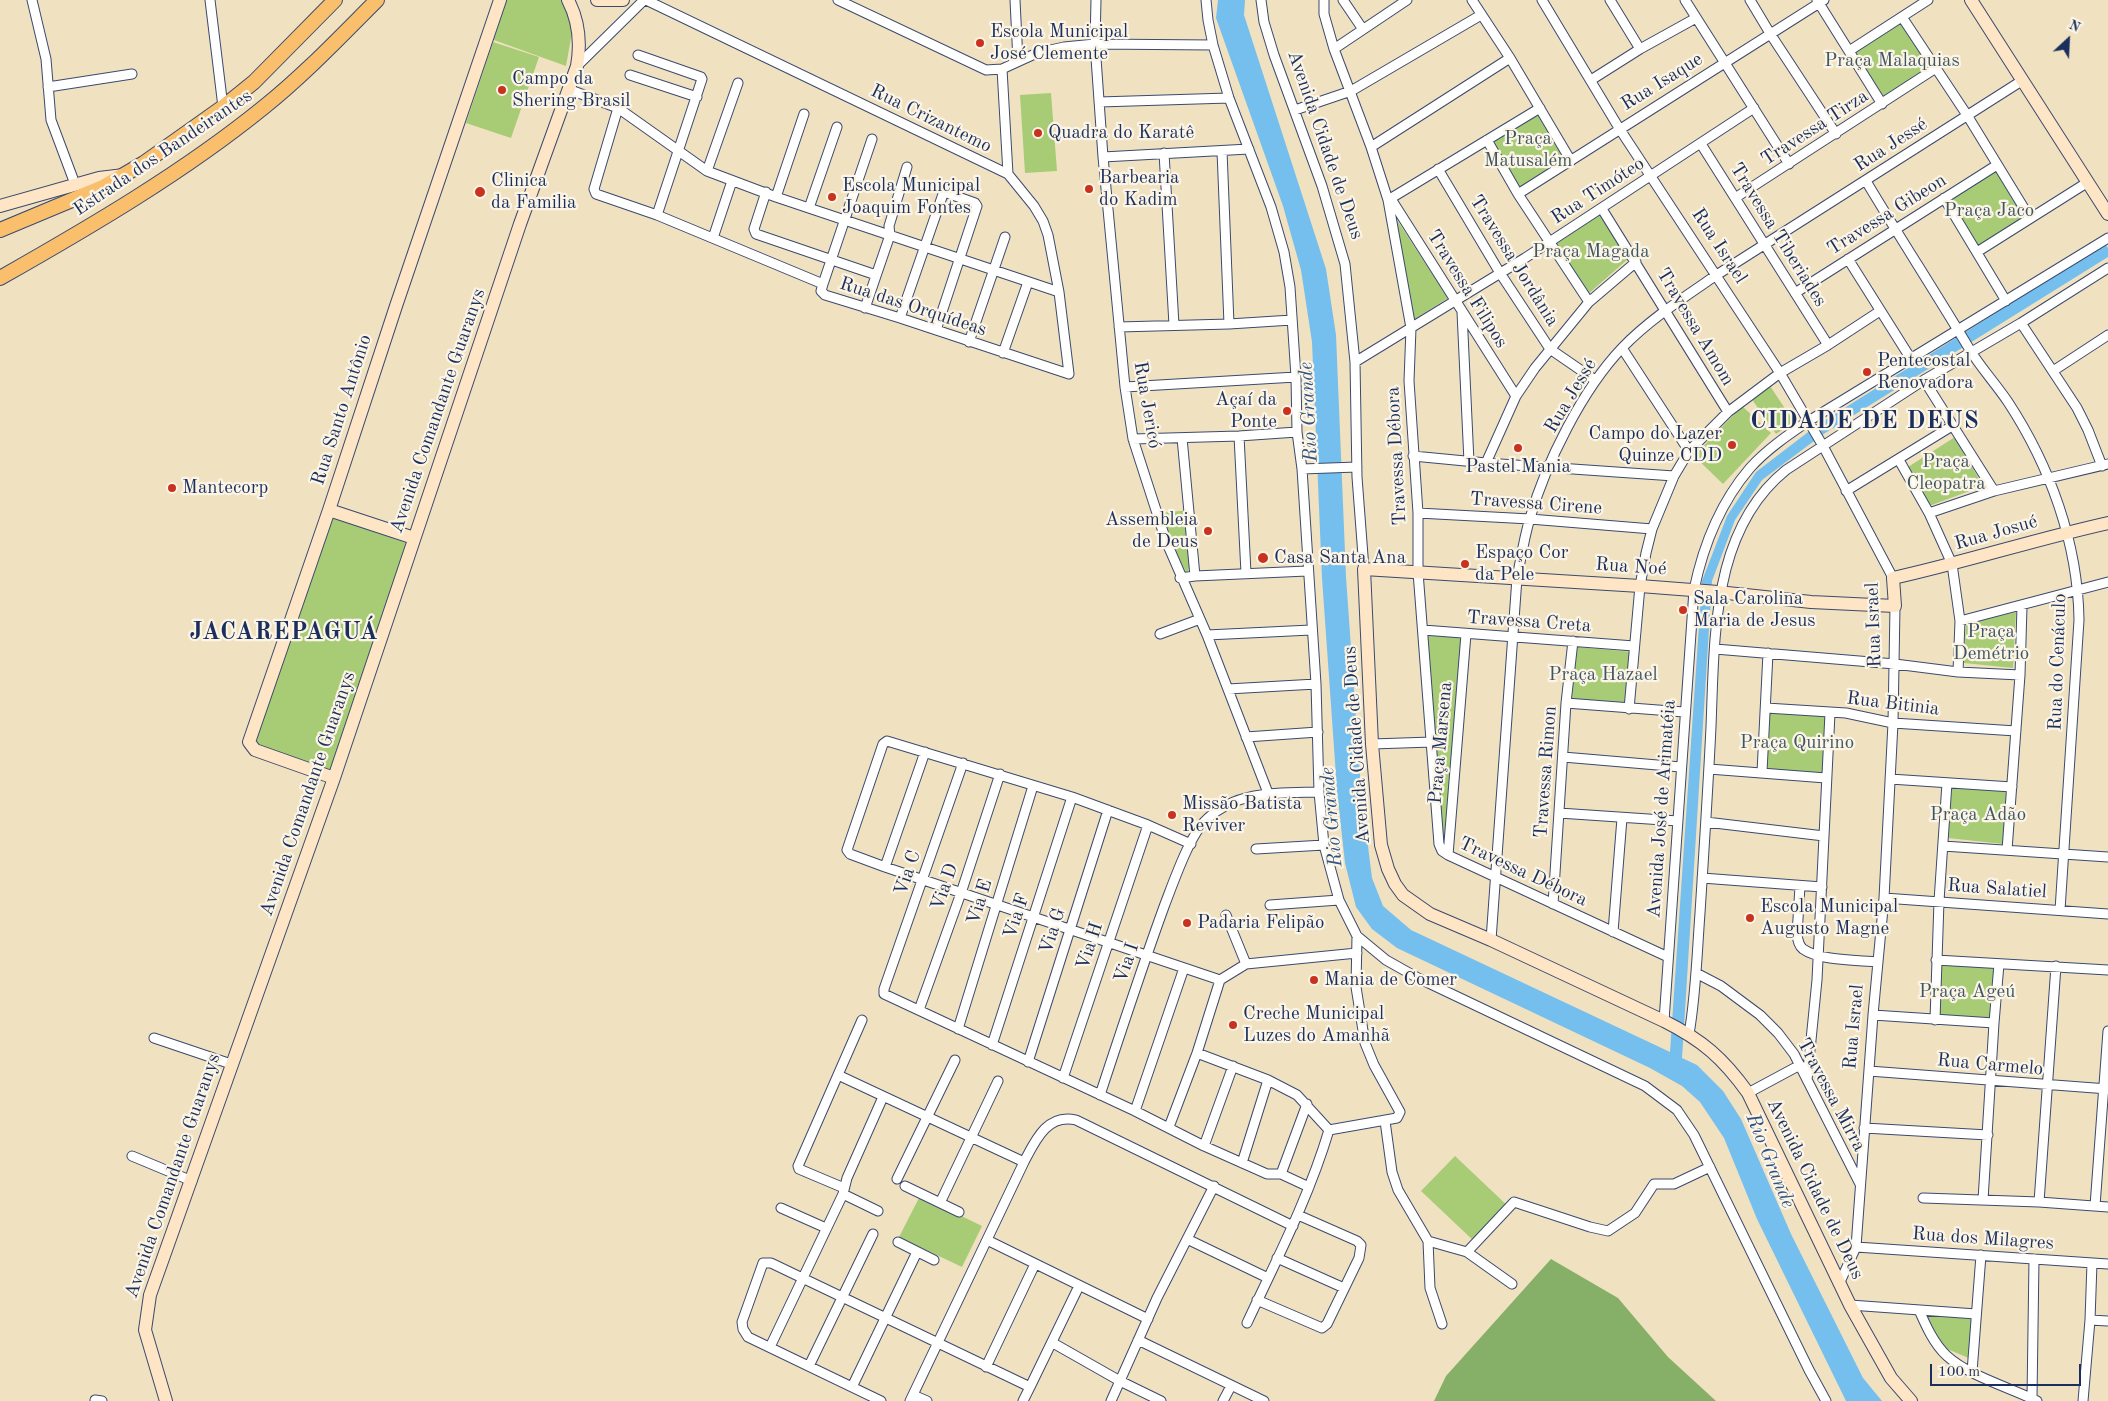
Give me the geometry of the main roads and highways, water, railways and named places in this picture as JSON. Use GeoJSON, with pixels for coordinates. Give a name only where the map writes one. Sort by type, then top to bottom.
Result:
{"type":"FeatureCollection","features":[{"type":"Feature","properties":{"kind":"main road","name":"Estrada dos Bandeirantes"},"geometry":{"type":"LineString","coordinates":[[0,230],[80,197],[124,175],[223,107],[254,82],[335,0]]}},
{"type":"Feature","properties":{"kind":"main road","name":"Estrada dos Bandeirantes"},"geometry":{"type":"LineString","coordinates":[[0,278],[119,208],[232,132],[298,78],[377,0]]}},
{"type":"Feature","properties":{"kind":"water"},"geometry":{"type":"Polygon","coordinates":[[[1218,0],[1245,0],[1244,15],[1326,269],[1336,335],[1346,577],[1361,789],[1372,878],[1383,906],[1411,930],[1670,1052],[1702,581],[1727,516],[1756,472],[1816,426],[2105,244],[2108,248],[2108,257],[1822,435],[1762,480],[1735,520],[1712,581],[1682,1058],[1697,1065],[1723,1091],[1741,1119],[1791,1234],[1863,1378],[1882,1401],[1846,1401],[1757,1219],[1724,1138],[1700,1102],[1682,1086],[1650,1068],[1397,948],[1372,929],[1356,907],[1345,863],[1337,790],[1322,578],[1312,342],[1301,270],[1283,206],[1216,18],[1218,0]]]}},
{"type":"Feature","properties":{"kind":"place","name":"Escola Municipal José Clemente"},"geometry":{"type":"Point","coordinates":[980,43]}},
{"type":"Feature","properties":{"kind":"place","name":"Campo da Shering Brasil"},"geometry":{"type":"Point","coordinates":[502,90]}},
{"type":"Feature","properties":{"kind":"place","name":"Quadra do Karatê"},"geometry":{"type":"Point","coordinates":[1038,133]}},
{"type":"Feature","properties":{"kind":"place","name":"Barbearia do Kadim"},"geometry":{"type":"Point","coordinates":[1089,189]}},
{"type":"Feature","properties":{"kind":"place","name":"Clinica da Familia"},"geometry":{"type":"Point","coordinates":[480,192]}},
{"type":"Feature","properties":{"kind":"place","name":"Escola Municipal Joaquim Fontes"},"geometry":{"type":"Point","coordinates":[832,197]}},
{"type":"Feature","properties":{"kind":"place","name":"Pentecostal Renovadora"},"geometry":{"type":"Point","coordinates":[1867,372]}},
{"type":"Feature","properties":{"kind":"place","name":"Açaí da Ponte"},"geometry":{"type":"Point","coordinates":[1287,411]}},
{"type":"Feature","properties":{"kind":"place","name":"Campo do Lazer Quinze CDD"},"geometry":{"type":"Point","coordinates":[1732,445]}},
{"type":"Feature","properties":{"kind":"place","name":"Pastel Mania"},"geometry":{"type":"Point","coordinates":[1518,448]}},
{"type":"Feature","properties":{"kind":"place","name":"Mantecorp"},"geometry":{"type":"Point","coordinates":[172,488]}},
{"type":"Feature","properties":{"kind":"place","name":"Assembleia de Deus"},"geometry":{"type":"Point","coordinates":[1208,531]}},
{"type":"Feature","properties":{"kind":"place","name":"Casa Santa Ana"},"geometry":{"type":"Point","coordinates":[1263,558]}},
{"type":"Feature","properties":{"kind":"place","name":"Espaço Cor da Pele"},"geometry":{"type":"Point","coordinates":[1465,564]}},
{"type":"Feature","properties":{"kind":"place","name":"Sala Carolina Maria de Jesus"},"geometry":{"type":"Point","coordinates":[1683,610]}},
{"type":"Feature","properties":{"kind":"place","name":"Missão Batista Reviver"},"geometry":{"type":"Point","coordinates":[1172,815]}},
{"type":"Feature","properties":{"kind":"place","name":"Escola Municipal Augusto Magne"},"geometry":{"type":"Point","coordinates":[1750,918]}},
{"type":"Feature","properties":{"kind":"place","name":"Padaria Felipão"},"geometry":{"type":"Point","coordinates":[1187,923]}},
{"type":"Feature","properties":{"kind":"place","name":"Mania de Comer"},"geometry":{"type":"Point","coordinates":[1314,980]}},
{"type":"Feature","properties":{"kind":"place","name":"Creche Municipal Luzes do Amanhã"},"geometry":{"type":"Point","coordinates":[1233,1025]}},
{"type":"Feature","properties":{"kind":"district","name":"CIDADE DE DEUS"},"geometry":{"type":"Point","coordinates":[1865,422]}},
{"type":"Feature","properties":{"kind":"district","name":"JACAREPAGUÁ"},"geometry":{"type":"Point","coordinates":[284,633]}},
{"type":"Feature","properties":{"kind":"park label","name":"Praça Malaquias"},"geometry":{"type":"Point","coordinates":[1892,61]}},
{"type":"Feature","properties":{"kind":"park label","name":"Praça Matusalém"},"geometry":{"type":"Point","coordinates":[1528,150]}},
{"type":"Feature","properties":{"kind":"park label","name":"Praça Jaco"},"geometry":{"type":"Point","coordinates":[1989,211]}},
{"type":"Feature","properties":{"kind":"park label","name":"Praça Magada"},"geometry":{"type":"Point","coordinates":[1591,252]}},
{"type":"Feature","properties":{"kind":"park label","name":"Praça Cleopatra"},"geometry":{"type":"Point","coordinates":[1946,473]}},
{"type":"Feature","properties":{"kind":"park label","name":"Praça Demétrio"},"geometry":{"type":"Point","coordinates":[1991,643]}},
{"type":"Feature","properties":{"kind":"park label","name":"Praça Hazael"},"geometry":{"type":"Point","coordinates":[1603,675]}},
{"type":"Feature","properties":{"kind":"park label","name":"Praça Quirino"},"geometry":{"type":"Point","coordinates":[1797,743]}},
{"type":"Feature","properties":{"kind":"park label","name":"Praça Adão"},"geometry":{"type":"Point","coordinates":[1978,815]}},
{"type":"Feature","properties":{"kind":"park label","name":"Praça Ageú"},"geometry":{"type":"Point","coordinates":[1967,992]}},
{"type":"Feature","properties":{"kind":"water label","name":"Rio Grande"},"geometry":{"type":"Point","coordinates":[1309,412]}},
{"type":"Feature","properties":{"kind":"water label","name":"Rio Grande"},"geometry":{"type":"Point","coordinates":[1332,817]}},
{"type":"Feature","properties":{"kind":"water label","name":"Rio Grande"},"geometry":{"type":"Point","coordinates":[1770,1161]}}]}
